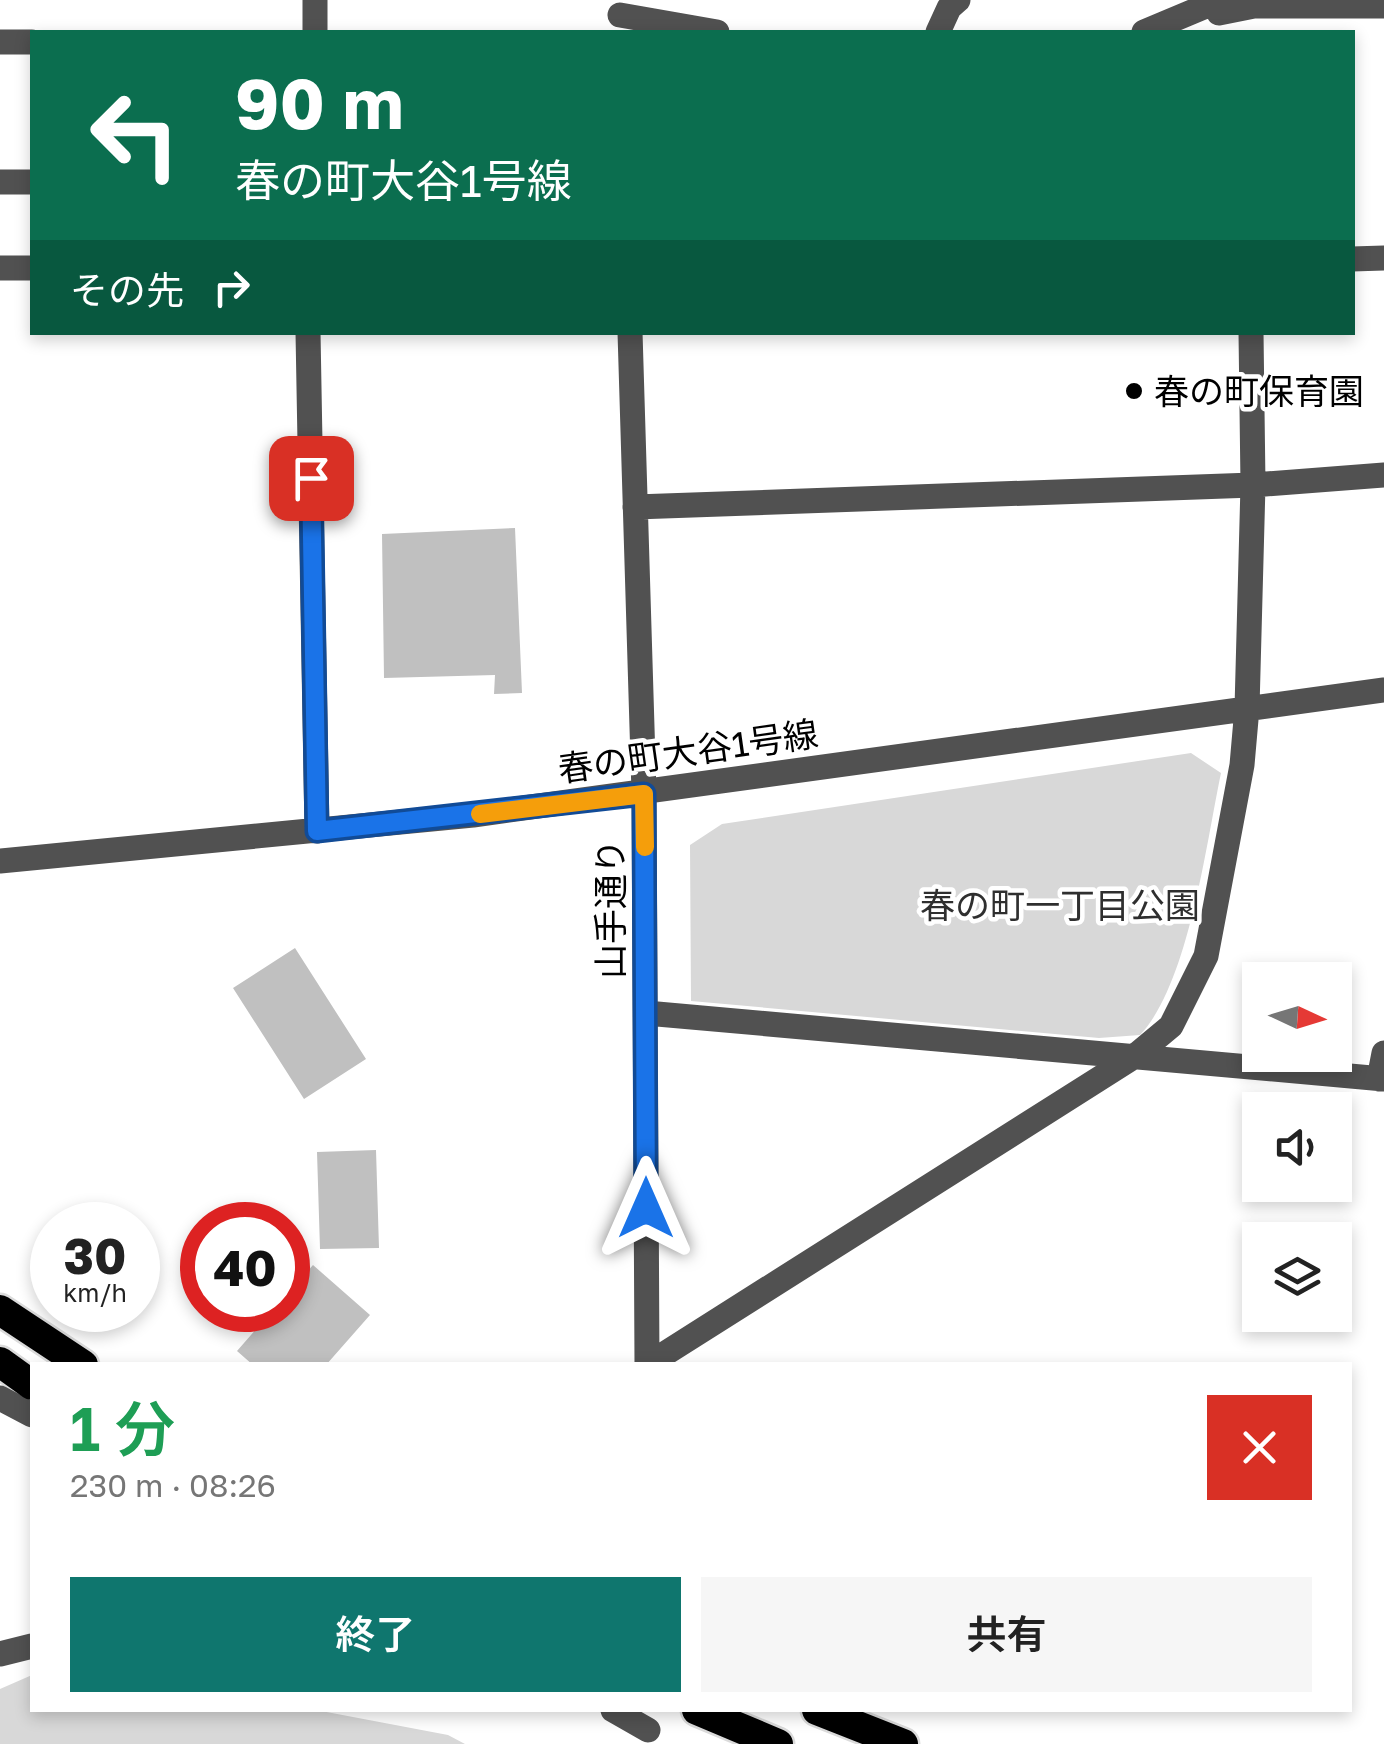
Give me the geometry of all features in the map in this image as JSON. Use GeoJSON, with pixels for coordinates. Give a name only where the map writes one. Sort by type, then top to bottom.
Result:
{"type":"FeatureCollection","features":[{"type":"Feature","properties":{"kind":"highway"},"geometry":{"type":"LineString","coordinates":[[0,1310],[78,1362]]}},
{"type":"Feature","properties":{"kind":"highway"},"geometry":{"type":"LineString","coordinates":[[0,1362],[30,1386]]}},
{"type":"Feature","properties":{"kind":"highway"},"geometry":{"type":"LineString","coordinates":[[0,1372],[30,1387]]}},
{"type":"Feature","properties":{"kind":"highway"},"geometry":{"type":"LineString","coordinates":[[702,1712],[778,1744]]}},
{"type":"Feature","properties":{"kind":"highway"},"geometry":{"type":"LineString","coordinates":[[822,1712],[903,1744]]}},
{"type":"Feature","properties":{"kind":"street"},"geometry":{"type":"LineString","coordinates":[[314,30],[315,0]]}},
{"type":"Feature","properties":{"kind":"street"},"geometry":{"type":"LineString","coordinates":[[939,30],[949,8],[958,0]]}},
{"type":"Feature","properties":{"kind":"street"},"geometry":{"type":"LineString","coordinates":[[1152,30],[1254,6],[1384,6]]}},
{"type":"Feature","properties":{"kind":"street"},"geometry":{"type":"LineString","coordinates":[[620,16],[705,30]]}},
{"type":"Feature","properties":{"kind":"street"},"geometry":{"type":"LineString","coordinates":[[0,42],[30,42]]}},
{"type":"Feature","properties":{"kind":"street"},"geometry":{"type":"LineString","coordinates":[[0,182],[30,182]]}},
{"type":"Feature","properties":{"kind":"street"},"geometry":{"type":"LineString","coordinates":[[1355,259],[1384,258]]}},
{"type":"Feature","properties":{"kind":"street"},"geometry":{"type":"LineString","coordinates":[[0,268],[30,268]]}},
{"type":"Feature","properties":{"kind":"street"},"geometry":{"type":"LineString","coordinates":[[308,335],[317,831]]}},
{"type":"Feature","properties":{"kind":"street","name":"山手通り"},"geometry":{"type":"LineString","coordinates":[[630,335],[644,794],[647,1362]]}},
{"type":"Feature","properties":{"kind":"street"},"geometry":{"type":"LineString","coordinates":[[652,1362],[1135,1056],[1171,1026],[1206,956],[1242,765],[1253,484],[1251,335]]}},
{"type":"Feature","properties":{"kind":"street"},"geometry":{"type":"LineString","coordinates":[[636,507],[1253,484],[1384,475]]}},
{"type":"Feature","properties":{"kind":"street","name":"春の町大谷1号線"},"geometry":{"type":"LineString","coordinates":[[0,861],[644,794],[1384,690]]}},
{"type":"Feature","properties":{"kind":"street"},"geometry":{"type":"LineString","coordinates":[[646,1012],[1382,1079],[1384,1052]]}},
{"type":"Feature","properties":{"kind":"street"},"geometry":{"type":"LineString","coordinates":[[0,1398],[30,1414]]}},
{"type":"Feature","properties":{"kind":"street"},"geometry":{"type":"LineString","coordinates":[[0,1654],[30,1646]]}},
{"type":"Feature","properties":{"kind":"street"},"geometry":{"type":"LineString","coordinates":[[617,1712],[648,1728]]}},
{"type":"Feature","properties":{"kind":"green space","name":"春の町一丁目公園"},"geometry":{"type":"Polygon","coordinates":[[[1191,753],[1221,773],[1183,948],[1157,1012],[1140,1035],[1099,1038],[691,1001],[690,845],[722,824],[1191,753]]]}},
{"type":"Feature","properties":{"kind":"green space"},"geometry":{"type":"Polygon","coordinates":[[[30,1676],[30,1712],[327,1712],[448,1735],[465,1744],[0,1744],[0,1689],[30,1676]]]}},
{"type":"Feature","properties":{"kind":"building"},"geometry":{"type":"Polygon","coordinates":[[[515,528],[522,693],[494,694],[495,675],[384,678],[382,534],[515,528]]]}},
{"type":"Feature","properties":{"kind":"building"},"geometry":{"type":"Polygon","coordinates":[[[295,948],[366,1059],[304,1099],[233,988],[295,948]]]}},
{"type":"Feature","properties":{"kind":"building"},"geometry":{"type":"Polygon","coordinates":[[[376,1150],[379,1248],[320,1249],[317,1152],[376,1150]]]}},
{"type":"Feature","properties":{"kind":"building"},"geometry":{"type":"Polygon","coordinates":[[[313,1265],[370,1315],[329,1362],[250,1362],[237,1351],[254,1332],[310,1332],[313,1265]]]}},
{"type":"Feature","properties":{"kind":"slow traffic"},"geometry":{"type":"LineString","coordinates":[[480,814],[644,794],[645,847]]}},
{"type":"Feature","properties":{"kind":"place","name":"春の町保育園"},"geometry":{"type":"Point","coordinates":[1134,391]}},
{"type":"Feature","properties":{"kind":"route"},"geometry":{"type":"LineString","coordinates":[[311,478],[317,831],[644,794],[646,1208]]}}]}
